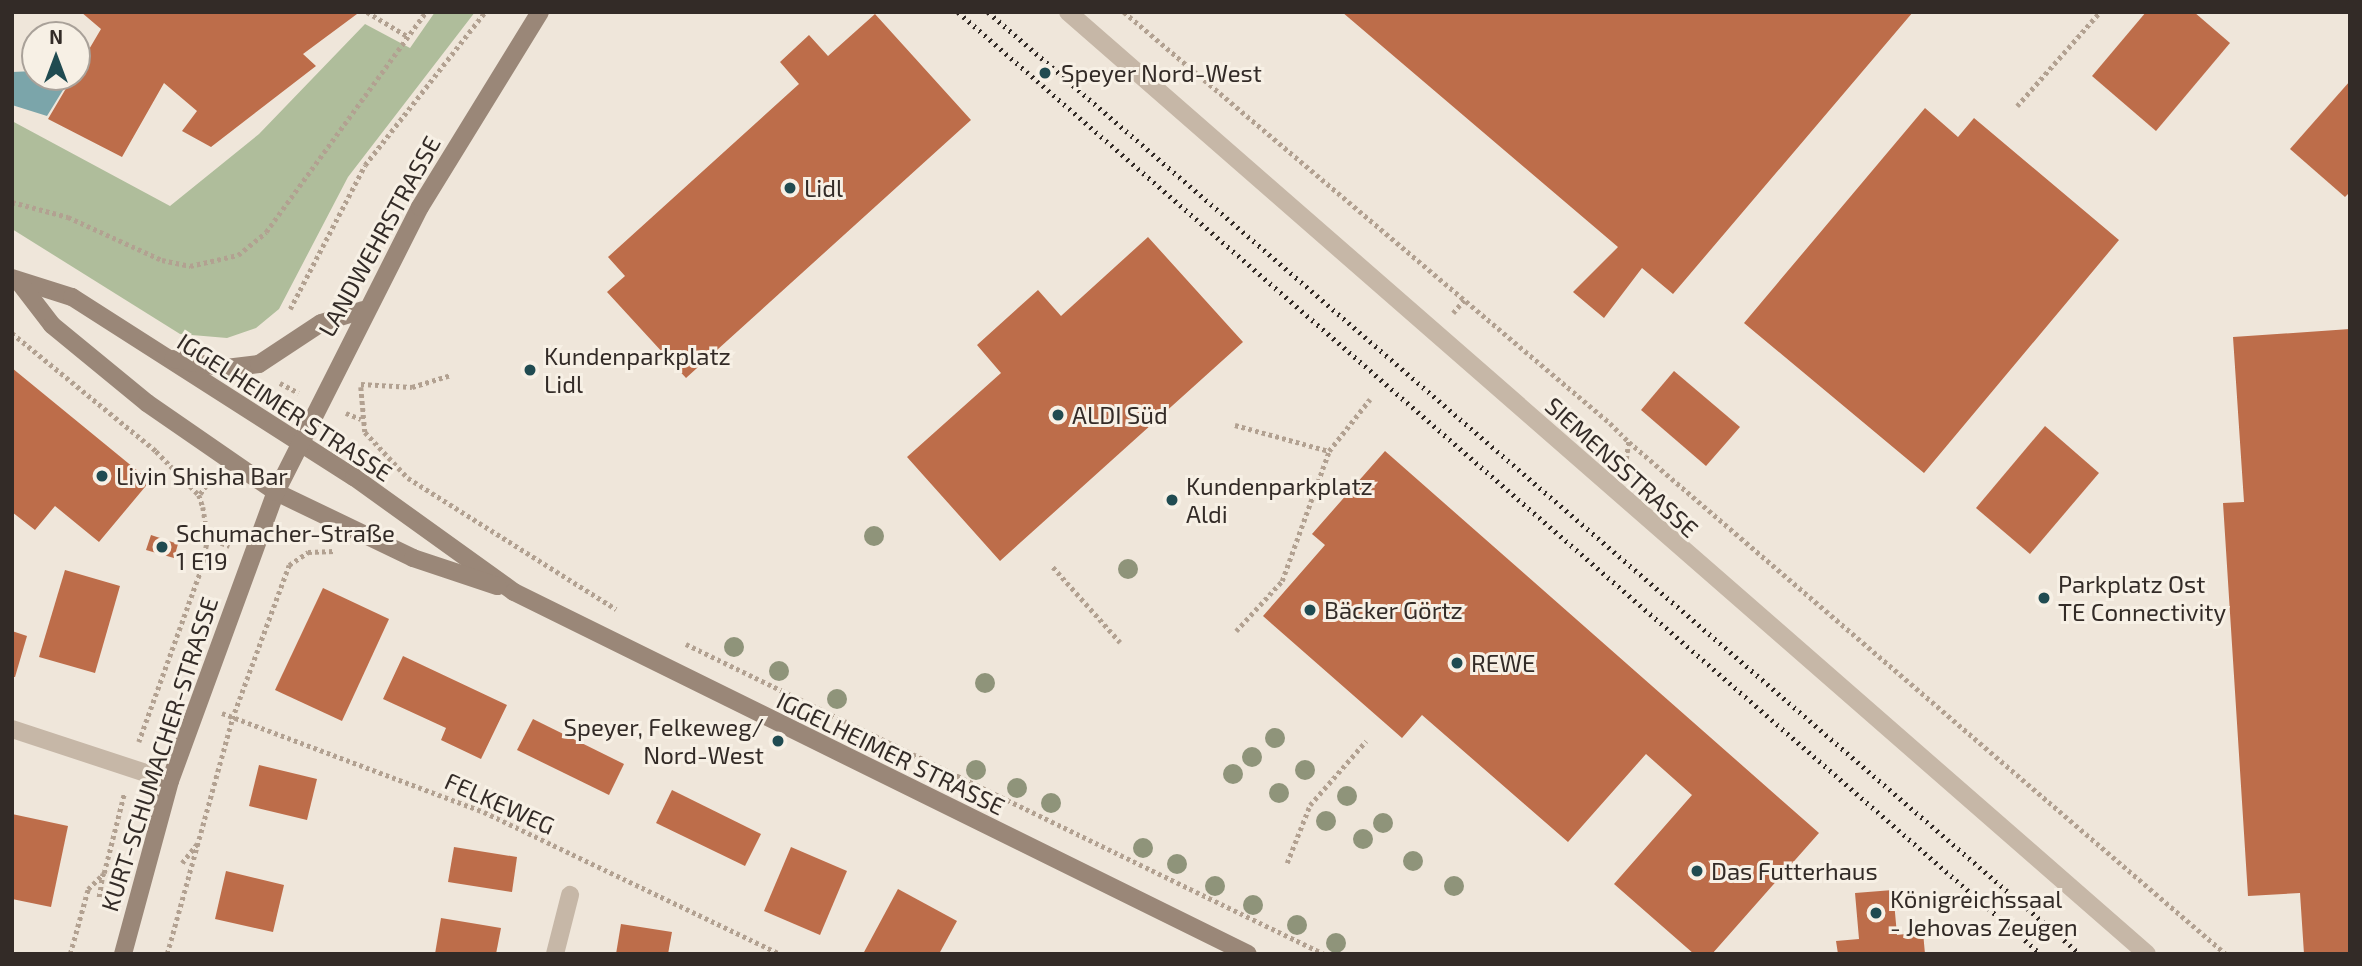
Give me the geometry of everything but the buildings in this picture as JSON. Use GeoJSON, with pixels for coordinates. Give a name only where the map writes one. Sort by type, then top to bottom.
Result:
{"type":"FeatureCollection","features":[{"type":"Feature","properties":{"kind":"main road","name":"LANDWEHRSTRASSE"},"geometry":{"type":"LineString","coordinates":[[276,492],[363,310],[540,12]]}},
{"type":"Feature","properties":{"kind":"main road","name":"IGGELHEIMER STRASSE"},"geometry":{"type":"LineString","coordinates":[[16,280],[72,297],[162,357],[301,442],[514,592]]}},
{"type":"Feature","properties":{"kind":"main road","name":"IGGELHEIMER STRASSE"},"geometry":{"type":"LineString","coordinates":[[16,280],[52,325],[147,403],[276,492],[413,558],[514,592],[1248,954]]}},
{"type":"Feature","properties":{"kind":"main road"},"geometry":{"type":"LineString","coordinates":[[162,357],[226,369],[259,364],[321,323],[363,310]]}},
{"type":"Feature","properties":{"kind":"main road","name":"KURT-SCHUMACHER-STRASSE"},"geometry":{"type":"LineString","coordinates":[[123,954],[170,782],[276,492]]}},
{"type":"Feature","properties":{"kind":"street","name":"SIEMENSSTRASSE"},"geometry":{"type":"LineString","coordinates":[[1068,12],[2147,954]]}},
{"type":"Feature","properties":{"kind":"street"},"geometry":{"type":"LineString","coordinates":[[12,729],[170,782]]}},
{"type":"Feature","properties":{"kind":"street"},"geometry":{"type":"LineString","coordinates":[[555,954],[570,895]]}},
{"type":"Feature","properties":{"kind":"path"},"geometry":{"type":"LineString","coordinates":[[367,12],[409,37]]}},
{"type":"Feature","properties":{"kind":"path"},"geometry":{"type":"LineString","coordinates":[[12,202],[68,217],[162,260],[217,264],[266,232],[426,12]]}},
{"type":"Feature","properties":{"kind":"path"},"geometry":{"type":"LineString","coordinates":[[283,318],[365,165],[485,12]]}},
{"type":"Feature","properties":{"kind":"path"},"geometry":{"type":"LineString","coordinates":[[2017,106],[2100,12]]}},
{"type":"Feature","properties":{"kind":"path"},"geometry":{"type":"LineString","coordinates":[[12,333],[156,451],[200,495],[208,538],[202,568],[131,769],[99,897]]}},
{"type":"Feature","properties":{"kind":"path"},"geometry":{"type":"LineString","coordinates":[[361,384],[412,387],[451,375]]}},
{"type":"Feature","properties":{"kind":"path"},"geometry":{"type":"LineString","coordinates":[[1236,631],[1282,582],[1329,451],[1370,399]]}},
{"type":"Feature","properties":{"kind":"path"},"geometry":{"type":"LineString","coordinates":[[361,419],[372,447],[408,478],[620,612]]}},
{"type":"Feature","properties":{"kind":"path"},"geometry":{"type":"LineString","coordinates":[[1235,425],[1329,451]]}},
{"type":"Feature","properties":{"kind":"path"},"geometry":{"type":"LineString","coordinates":[[1629,442],[2226,954]]}},
{"type":"Feature","properties":{"kind":"path"},"geometry":{"type":"LineString","coordinates":[[167,954],[232,719],[289,565],[323,551]]}},
{"type":"Feature","properties":{"kind":"path"},"geometry":{"type":"LineString","coordinates":[[1053,567],[1120,642]]}},
{"type":"Feature","properties":{"kind":"path"},"geometry":{"type":"LineString","coordinates":[[678,640],[1325,954]]}},
{"type":"Feature","properties":{"kind":"path","name":"FELKEWEG"},"geometry":{"type":"LineString","coordinates":[[200,700],[232,719],[484,812],[780,954]]}},
{"type":"Feature","properties":{"kind":"path"},"geometry":{"type":"LineString","coordinates":[[1287,863],[1310,805],[1366,741]]}},
{"type":"Feature","properties":{"kind":"path"},"geometry":{"type":"LineString","coordinates":[[182,863],[198,842]]}},
{"type":"Feature","properties":{"kind":"path"},"geometry":{"type":"LineString","coordinates":[[70,954],[88,889],[104,873]]}},
{"type":"Feature","properties":{"kind":"green space"},"geometry":{"type":"Polygon","coordinates":[[[435,12],[475,12],[348,177],[279,309],[256,328],[227,338],[180,334],[12,229],[12,121],[170,206],[259,134],[365,24],[410,48],[435,12]]]}},
{"type":"Feature","properties":{"kind":"water"},"geometry":{"type":"Polygon","coordinates":[[[12,72],[21,72],[21,91],[62,91],[47,116],[12,105],[12,72]]]}},
{"type":"Feature","properties":{"kind":"railway"},"geometry":{"type":"LineString","coordinates":[[958,12],[2041,954]]}},
{"type":"Feature","properties":{"kind":"railway"},"geometry":{"type":"LineString","coordinates":[[988,12],[2080,954]]}},
{"type":"Feature","properties":{"kind":"place","name":"Speyer Nord-West"},"geometry":{"type":"Point","coordinates":[1045,73]}},
{"type":"Feature","properties":{"kind":"place","name":"Lidl"},"geometry":{"type":"Point","coordinates":[790,188]}},
{"type":"Feature","properties":{"kind":"place","name":"Kundenparkplatz Lidl"},"geometry":{"type":"Point","coordinates":[530,370]}},
{"type":"Feature","properties":{"kind":"place","name":"ALDI Süd"},"geometry":{"type":"Point","coordinates":[1058,415]}},
{"type":"Feature","properties":{"kind":"place","name":"Livin Shisha Bar"},"geometry":{"type":"Point","coordinates":[102,476]}},
{"type":"Feature","properties":{"kind":"place","name":"Kundenparkplatz Aldi"},"geometry":{"type":"Point","coordinates":[1172,500]}},
{"type":"Feature","properties":{"kind":"place","name":"Schumacher-Straße 1 E19"},"geometry":{"type":"Point","coordinates":[162,547]}},
{"type":"Feature","properties":{"kind":"place","name":"Parkplatz Ost TE Connectivity"},"geometry":{"type":"Point","coordinates":[2044,598]}},
{"type":"Feature","properties":{"kind":"place","name":"Bäcker Görtz"},"geometry":{"type":"Point","coordinates":[1310,610]}},
{"type":"Feature","properties":{"kind":"place","name":"REWE"},"geometry":{"type":"Point","coordinates":[1457,663]}},
{"type":"Feature","properties":{"kind":"place","name":"Speyer, Felkeweg/ Nord-West"},"geometry":{"type":"Point","coordinates":[778,741]}},
{"type":"Feature","properties":{"kind":"place","name":"Das Futterhaus"},"geometry":{"type":"Point","coordinates":[1697,871]}},
{"type":"Feature","properties":{"kind":"place","name":"Königreichssaal - Jehovas Zeugen"},"geometry":{"type":"Point","coordinates":[1876,913]}}]}
